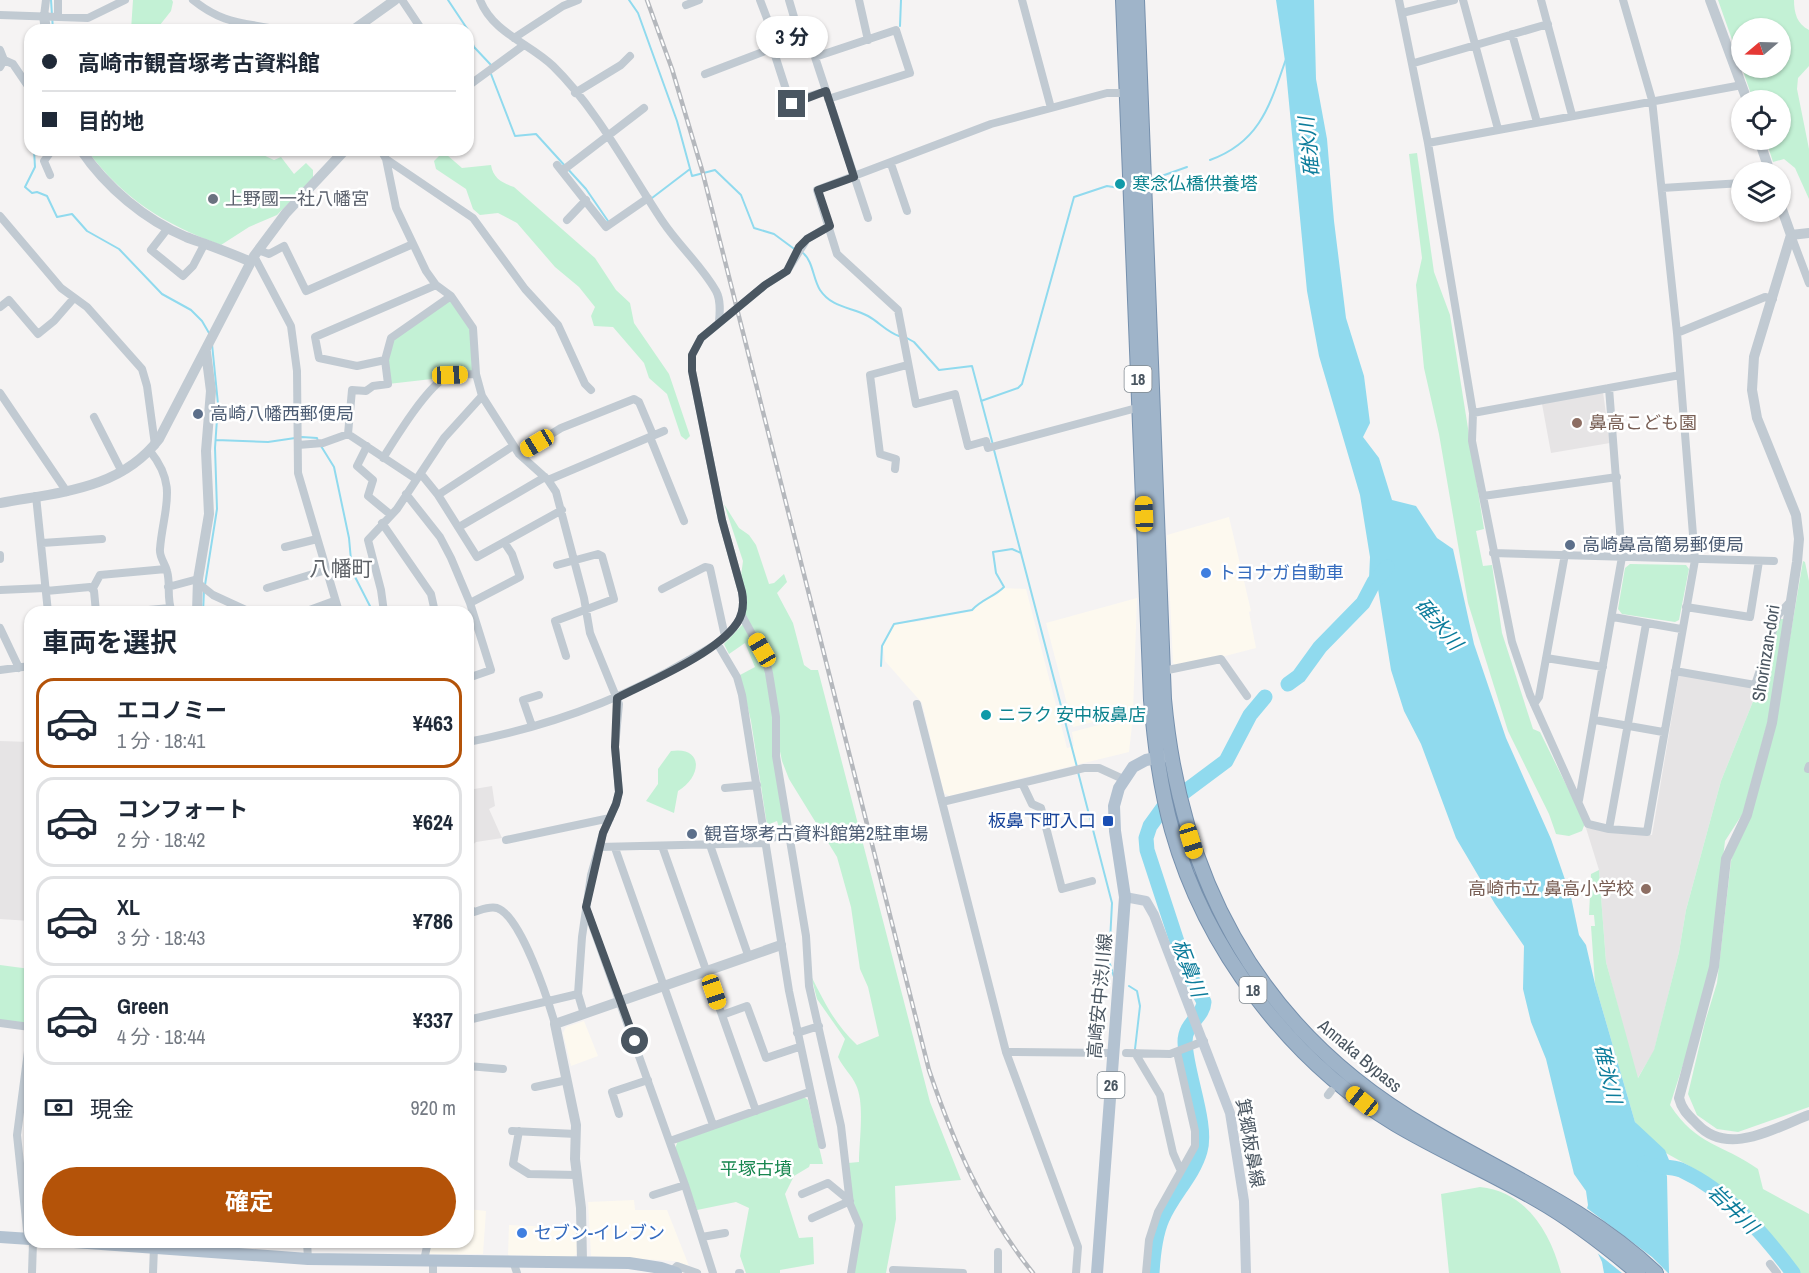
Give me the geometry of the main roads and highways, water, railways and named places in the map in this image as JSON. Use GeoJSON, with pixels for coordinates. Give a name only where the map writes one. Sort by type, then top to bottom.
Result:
{"type":"FeatureCollection","features":[{"type":"Feature","properties":{"kind":"highway","name":"18"},"geometry":{"type":"LineString","coordinates":[[1123,0],[1150,690],[1164,757]]}},
{"type":"Feature","properties":{"kind":"highway","name":"18"},"geometry":{"type":"LineString","coordinates":[[1137,0],[1154,404],[1164,757]]}},
{"type":"Feature","properties":{"kind":"highway","name":"Annaka Bypass"},"geometry":{"type":"LineString","coordinates":[[1164,757],[1209,890],[1246,960],[1317,1047],[1386,1104],[1594,1222],[1656,1273]]}},
{"type":"Feature","properties":{"kind":"highway","name":"Annaka Bypass"},"geometry":{"type":"LineString","coordinates":[[1164,757],[1165,801],[1191,885],[1226,953],[1280,1026],[1311,1057],[1362,1101],[1392,1122],[1540,1201],[1613,1252],[1638,1273]]}},
{"type":"Feature","properties":{"kind":"main road","name":"高崎安中渋川線"},"geometry":{"type":"LineString","coordinates":[[1097,1273],[1125,897],[1114,814],[1116,798],[1123,780],[1133,767],[1164,757]]}},
{"type":"Feature","properties":{"kind":"main road","name":"箕郷板鼻線"},"geometry":{"type":"LineString","coordinates":[[1125,897],[1146,901],[1149,906],[1197,1025],[1198,1044],[1225,1097],[1234,1132],[1244,1201],[1246,1273]]}},
{"type":"Feature","properties":{"kind":"main road"},"geometry":{"type":"LineString","coordinates":[[0,1237],[24,1239]]}},
{"type":"Feature","properties":{"kind":"main road"},"geometry":{"type":"LineString","coordinates":[[167,1248],[308,1259],[515,1267],[582,1262],[629,1263],[674,1272]]}},
{"type":"Feature","properties":{"kind":"water","name":"碓氷川"},"geometry":{"type":"Polygon","coordinates":[[[1276,0],[1314,0],[1316,79],[1327,139],[1346,318],[1364,376],[1370,423],[1363,437],[1379,458],[1392,500],[1416,506],[1437,538],[1453,549],[1474,644],[1506,738],[1551,839],[1571,897],[1579,935],[1586,945],[1635,1122],[1665,1150],[1669,1160],[1659,1161],[1667,1176],[1669,1273],[1604,1273],[1602,1262],[1583,1222],[1588,1205],[1586,1191],[1574,1174],[1546,1059],[1531,1022],[1523,989],[1524,946],[1495,904],[1456,838],[1421,744],[1404,711],[1391,670],[1378,589],[1369,579],[1370,557],[1360,495],[1319,356],[1307,291],[1285,61],[1276,0]]]}},
{"type":"Feature","properties":{"kind":"waterway"},"geometry":{"type":"LineString","coordinates":[[51,0],[53,24]]}},
{"type":"Feature","properties":{"kind":"waterway"},"geometry":{"type":"LineString","coordinates":[[448,0],[464,24]]}},
{"type":"Feature","properties":{"kind":"waterway"},"geometry":{"type":"LineString","coordinates":[[629,0],[638,13],[677,121],[692,176],[715,170],[741,195],[754,228],[774,234],[797,251]]}},
{"type":"Feature","properties":{"kind":"waterway"},"geometry":{"type":"LineString","coordinates":[[900,26],[901,0]]}},
{"type":"Feature","properties":{"kind":"waterway"},"geometry":{"type":"LineString","coordinates":[[474,47],[491,65]]}},
{"type":"Feature","properties":{"kind":"waterway"},"geometry":{"type":"LineString","coordinates":[[1210,160],[1241,143],[1252,132],[1268,106],[1286,59]]}},
{"type":"Feature","properties":{"kind":"waterway"},"geometry":{"type":"LineString","coordinates":[[491,74],[515,136],[536,134],[586,189],[608,221]]}},
{"type":"Feature","properties":{"kind":"waterway"},"geometry":{"type":"LineString","coordinates":[[34,156],[35,167],[25,187],[32,193],[37,192],[47,196],[57,217],[72,214],[87,231],[119,249],[162,294],[191,310],[202,321],[209,333]]}},
{"type":"Feature","properties":{"kind":"waterway"},"geometry":{"type":"LineString","coordinates":[[1156,178],[1187,167]]}},
{"type":"Feature","properties":{"kind":"waterway"},"geometry":{"type":"LineString","coordinates":[[652,198],[690,169]]}},
{"type":"Feature","properties":{"kind":"waterway"},"geometry":{"type":"LineString","coordinates":[[981,401],[1018,388],[1022,384],[1074,197],[1107,186],[1119,188]]}},
{"type":"Feature","properties":{"kind":"waterway"},"geometry":{"type":"LineString","coordinates":[[803,253],[825,296],[836,304],[868,316],[899,336]]}},
{"type":"Feature","properties":{"kind":"waterway"},"geometry":{"type":"LineString","coordinates":[[905,337],[914,342],[939,370],[972,366],[993,445]]}},
{"type":"Feature","properties":{"kind":"waterway"},"geometry":{"type":"LineString","coordinates":[[205,585],[217,509],[215,448],[218,404],[212,344]]}},
{"type":"Feature","properties":{"kind":"waterway"},"geometry":{"type":"LineString","coordinates":[[216,440],[268,442],[302,437],[317,438],[318,441]]}},
{"type":"Feature","properties":{"kind":"waterway"},"geometry":{"type":"LineString","coordinates":[[321,446],[334,467],[349,538],[352,571],[370,606]]}},
{"type":"Feature","properties":{"kind":"waterway"},"geometry":{"type":"LineString","coordinates":[[994,450],[1077,767]]}},
{"type":"Feature","properties":{"kind":"waterway"},"geometry":{"type":"LineString","coordinates":[[881,666],[882,646],[894,624],[972,610],[1004,587],[996,573],[993,552],[1012,549],[1021,553]]}},
{"type":"Feature","properties":{"kind":"waterway","name":"板鼻川"},"geometry":{"type":"LineString","coordinates":[[1288,684],[1299,676],[1320,647],[1363,603],[1374,582],[1387,567]]}},
{"type":"Feature","properties":{"kind":"waterway"},"geometry":{"type":"LineString","coordinates":[[203,606],[204,591]]}},
{"type":"Feature","properties":{"kind":"waterway","name":"板鼻川"},"geometry":{"type":"LineString","coordinates":[[1152,1273],[1156,1239],[1162,1219],[1193,1169],[1200,1151],[1201,1127],[1185,1042],[1188,1030],[1201,1012],[1204,1002],[1185,966],[1147,850],[1146,838],[1150,826],[1163,808],[1226,761],[1250,715],[1265,697]]}},
{"type":"Feature","properties":{"kind":"waterway"},"geometry":{"type":"LineString","coordinates":[[1078,772],[1112,903],[1109,961],[1114,977]]}},
{"type":"Feature","properties":{"kind":"waterway"},"geometry":{"type":"LineString","coordinates":[[1129,986],[1137,991],[1140,1006],[1135,1049]]}},
{"type":"Feature","properties":{"kind":"waterway","name":"岩井川"},"geometry":{"type":"LineString","coordinates":[[1644,1163],[1681,1170],[1714,1189],[1757,1228],[1793,1273]]}},
{"type":"Feature","properties":{"kind":"railway"},"geometry":{"type":"LineString","coordinates":[[647,0],[672,69],[702,170],[929,1070],[972,1176],[999,1226],[1033,1273]]}},
{"type":"Feature","properties":{"kind":"place","name":"寒念仏橋供養塔"},"geometry":{"type":"Point","coordinates":[1120,184]}},
{"type":"Feature","properties":{"kind":"place","name":"上野國一社八幡宮"},"geometry":{"type":"Point","coordinates":[213,199]}},
{"type":"Feature","properties":{"kind":"place","name":"高崎八幡西郵便局"},"geometry":{"type":"Point","coordinates":[198,414]}},
{"type":"Feature","properties":{"kind":"place","name":"鼻高こども園"},"geometry":{"type":"Point","coordinates":[1577,423]}},
{"type":"Feature","properties":{"kind":"place","name":"高崎鼻高簡易郵便局"},"geometry":{"type":"Point","coordinates":[1570,545]}},
{"type":"Feature","properties":{"kind":"place","name":"トヨナガ自動車"},"geometry":{"type":"Point","coordinates":[1206,573]}},
{"type":"Feature","properties":{"kind":"place","name":"ニラク 安中板鼻店"},"geometry":{"type":"Point","coordinates":[986,715]}},
{"type":"Feature","properties":{"kind":"place","name":"板鼻下町入口"},"geometry":{"type":"Point","coordinates":[1108,821]}},
{"type":"Feature","properties":{"kind":"place","name":"観音塚考古資料館第2駐車場"},"geometry":{"type":"Point","coordinates":[692,834]}},
{"type":"Feature","properties":{"kind":"place","name":"高崎市立 鼻高小学校"},"geometry":{"type":"Point","coordinates":[1646,889]}},
{"type":"Feature","properties":{"kind":"place","name":"セブン-イレブン"},"geometry":{"type":"Point","coordinates":[522,1233]}},
{"type":"Feature","properties":{"kind":"district","name":"八幡町"},"geometry":{"type":"Point","coordinates":[341,569]}},
{"type":"Feature","properties":{"kind":"park label","name":"平塚古墳"},"geometry":{"type":"Point","coordinates":[756,1169]}}]}
